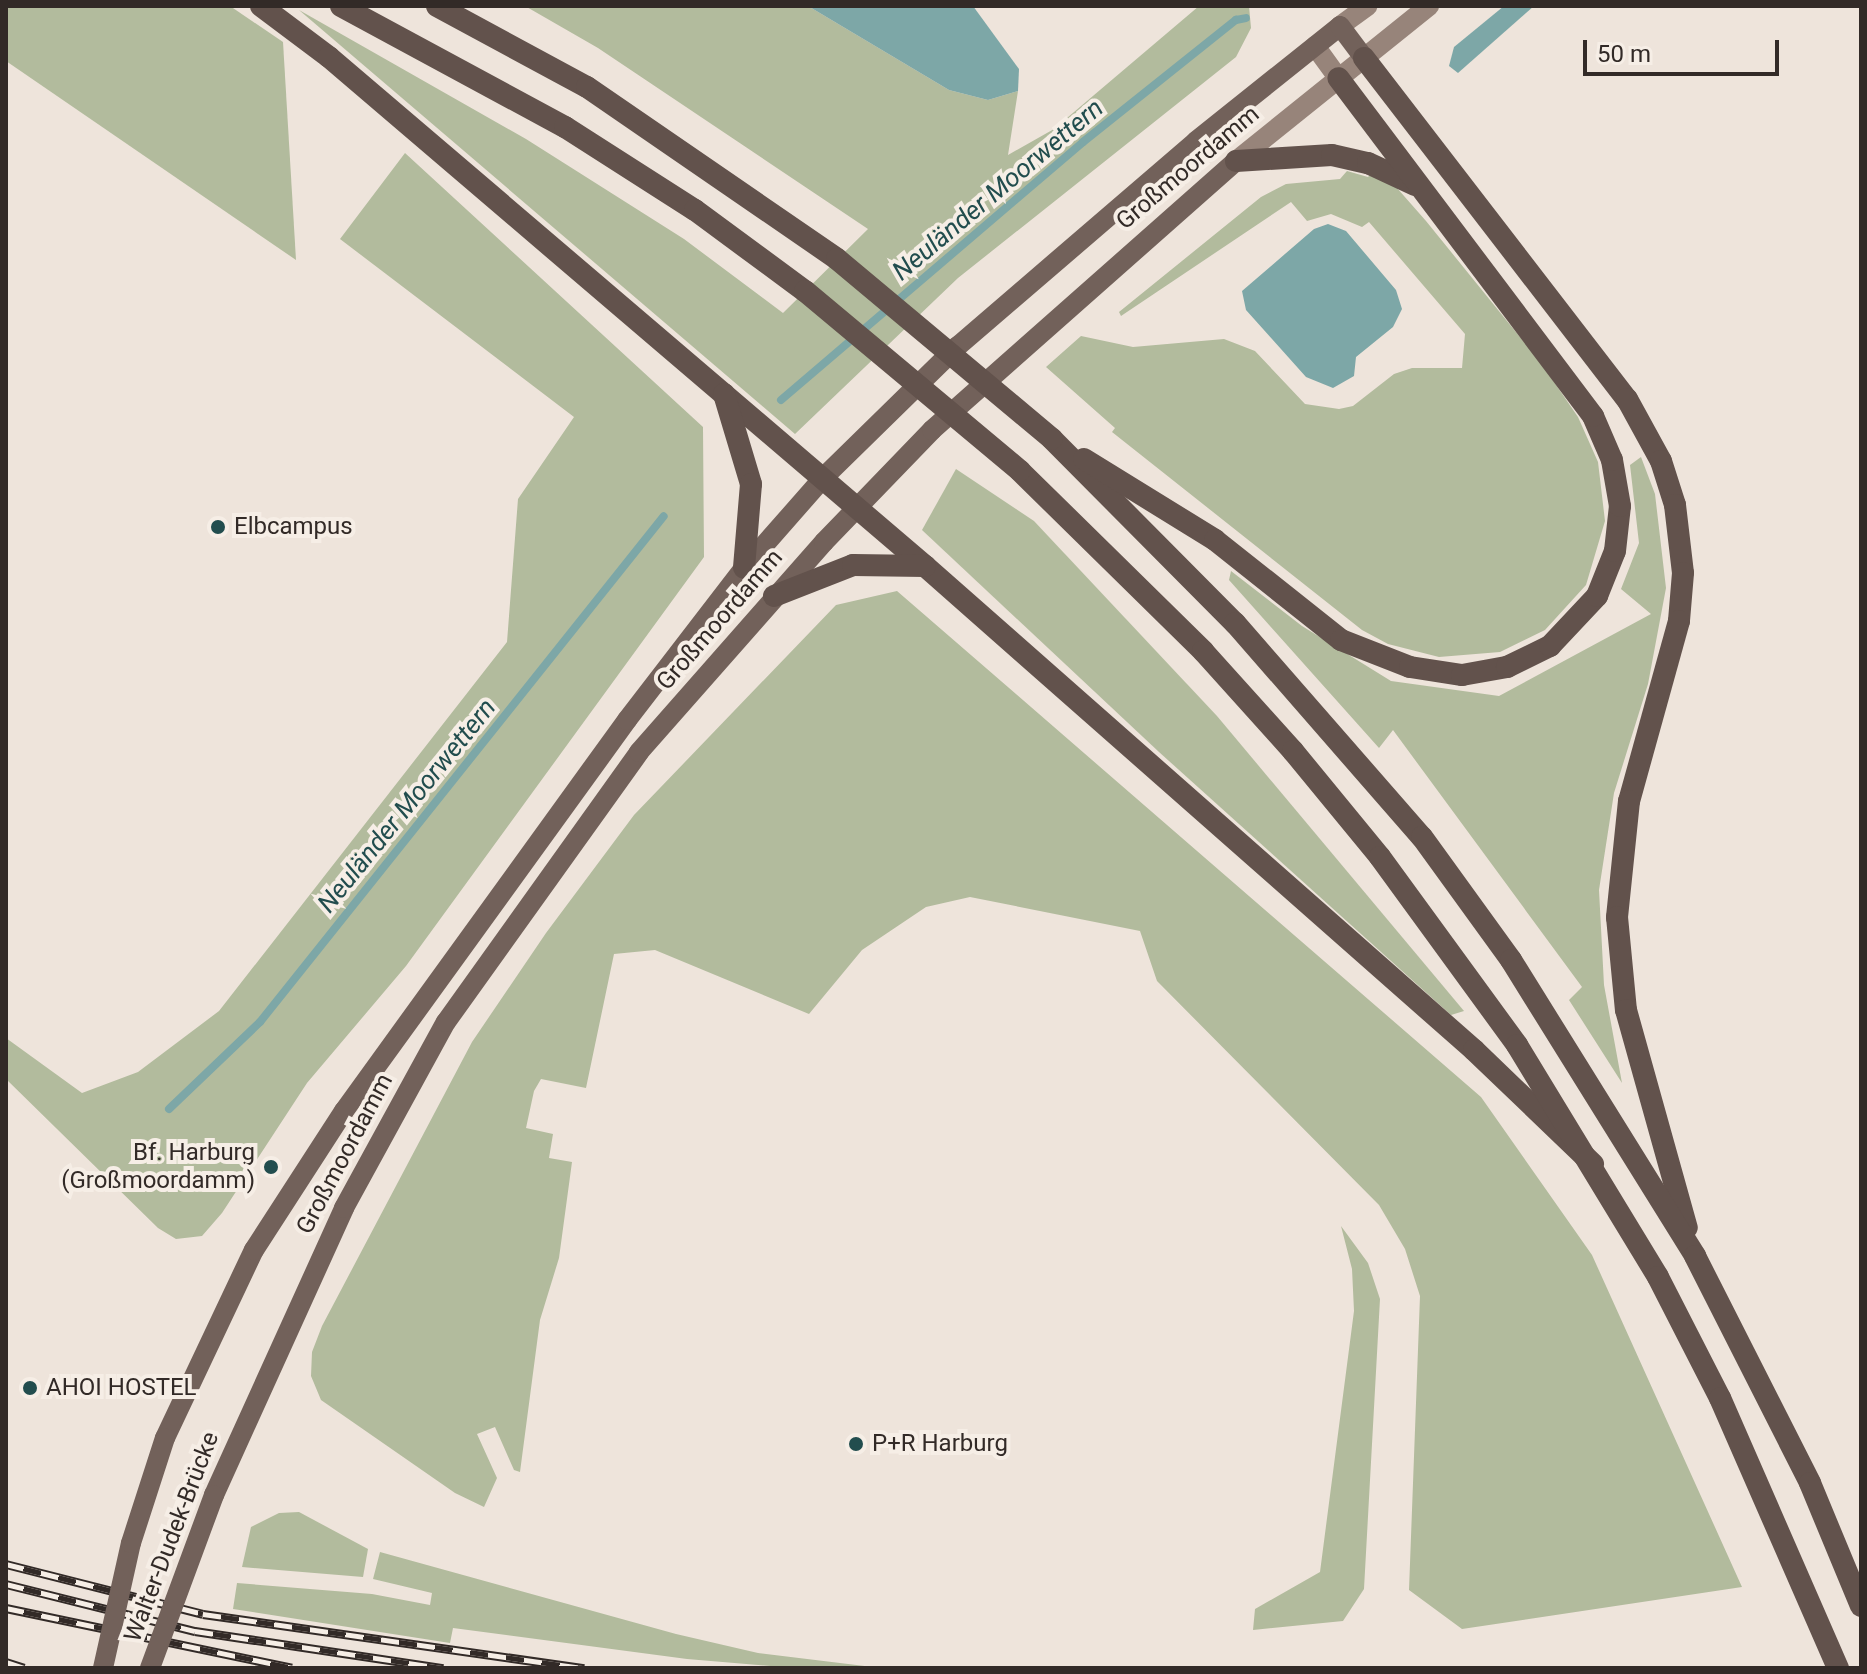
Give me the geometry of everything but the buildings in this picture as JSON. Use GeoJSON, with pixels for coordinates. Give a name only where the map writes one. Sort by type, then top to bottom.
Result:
{"type":"FeatureCollection","features":[{"type":"Feature","properties":{"kind":"highway"},"geometry":{"type":"LineString","coordinates":[[261,6],[341,67],[925,566],[1474,1050],[1593,1164]]}},
{"type":"Feature","properties":{"kind":"highway"},"geometry":{"type":"LineString","coordinates":[[341,6],[565,127],[695,210],[805,291],[1020,471],[1203,651],[1380,857],[1477,988],[1593,1164],[1713,1384],[1793,1559],[1838,1668]]}},
{"type":"Feature","properties":{"kind":"highway"},"geometry":{"type":"LineString","coordinates":[[437,6],[587,87],[837,259],[1052,439],[1235,623],[1422,837],[1551,1019],[1695,1256],[1836,1542],[1861,1606]]}},
{"type":"Feature","properties":{"kind":"highway"},"geometry":{"type":"LineString","coordinates":[[1364,58],[1627,399],[1656,450],[1675,505],[1683,573],[1679,621],[1629,801],[1617,917],[1626,1010],[1695,1256]]}},
{"type":"Feature","properties":{"kind":"highway"},"geometry":{"type":"LineString","coordinates":[[1052,439],[1215,540],[1320,625],[1365,652],[1410,667],[1462,675],[1507,667],[1550,646],[1584,615],[1608,575],[1619,529],[1612,460],[1593,416],[1561,368],[1415,185],[1338,78]]}},
{"type":"Feature","properties":{"kind":"highway"},"geometry":{"type":"LineString","coordinates":[[1236,161],[1332,155],[1368,163],[1415,185]]}},
{"type":"Feature","properties":{"kind":"highway"},"geometry":{"type":"LineString","coordinates":[[723,393],[751,484],[744,568]]}},
{"type":"Feature","properties":{"kind":"highway"},"geometry":{"type":"LineString","coordinates":[[774,596],[853,565],[925,566]]}},
{"type":"Feature","properties":{"kind":"main road","name":"Großmoordamm"},"geometry":{"type":"LineString","coordinates":[[191,1377],[254,1250],[344,1111],[618,732],[744,568],[823,478],[1071,244],[1368,6]]}},
{"type":"Feature","properties":{"kind":"main road","name":"Großmoordamm"},"geometry":{"type":"LineString","coordinates":[[243,1426],[344,1208],[471,982],[639,752],[856,507],[991,375],[1236,161],[1429,6]]}},
{"type":"Feature","properties":{"kind":"main road"},"geometry":{"type":"LineString","coordinates":[[1340,26],[1364,58]]}},
{"type":"Feature","properties":{"kind":"main road"},"geometry":{"type":"LineString","coordinates":[[1315,46],[1338,78]]}},
{"type":"Feature","properties":{"kind":"main road","name":"Walter-Dudek-Brücke"},"geometry":{"type":"LineString","coordinates":[[103,1668],[131,1543],[165,1438],[191,1377]]}},
{"type":"Feature","properties":{"kind":"main road","name":"Walter-Dudek-Brücke"},"geometry":{"type":"LineString","coordinates":[[150,1668],[243,1426]]}},
{"type":"Feature","properties":{"kind":"green space"},"geometry":{"type":"Polygon","coordinates":[[[6,6],[230,6],[283,42],[296,260],[6,61],[6,6]]]}},
{"type":"Feature","properties":{"kind":"green space"},"geometry":{"type":"Polygon","coordinates":[[[525,6],[808,6],[949,90],[988,100],[1018,91],[1008,155],[1054,129],[1199,6],[1249,6],[1251,28],[1236,57],[958,278],[795,434],[299,10],[526,139],[684,239],[783,313],[868,229],[598,48],[525,6]]]}},
{"type":"Feature","properties":{"kind":"green space"},"geometry":{"type":"Polygon","coordinates":[[[405,153],[703,427],[704,557],[406,966],[307,1083],[222,1213],[202,1236],[176,1239],[158,1228],[6,1079],[6,1038],[82,1093],[138,1072],[219,1011],[507,642],[518,499],[574,417],[340,239],[405,153]]]}},
{"type":"Feature","properties":{"kind":"green space"},"geometry":{"type":"Polygon","coordinates":[[[1347,171],[1368,177],[1372,173],[1397,188],[1426,221],[1541,363],[1578,417],[1598,462],[1605,521],[1586,585],[1545,630],[1500,652],[1439,657],[1388,644],[1362,630],[1112,432],[1115,428],[1046,367],[1081,336],[1133,347],[1224,339],[1255,351],[1305,404],[1339,409],[1353,406],[1394,374],[1412,368],[1462,368],[1465,334],[1369,222],[1362,227],[1331,214],[1307,221],[1291,202],[1121,316],[1119,312],[1261,197],[1286,184],[1340,179],[1347,171]]]}},
{"type":"Feature","properties":{"kind":"green space"},"geometry":{"type":"Polygon","coordinates":[[[1641,457],[1655,494],[1666,588],[1648,684],[1614,793],[1599,890],[1604,985],[1622,1083],[1569,1000],[1582,987],[1393,730],[1379,748],[1229,580],[1231,571],[1302,626],[1391,681],[1499,696],[1651,614],[1621,589],[1639,543],[1630,465],[1641,457]]]}},
{"type":"Feature","properties":{"kind":"green space"},"geometry":{"type":"Polygon","coordinates":[[[956,469],[1034,521],[1217,716],[1464,1011],[1451,1015],[1159,752],[922,530],[956,469]]]}},
{"type":"Feature","properties":{"kind":"green space"},"geometry":{"type":"Polygon","coordinates":[[[897,591],[1481,1097],[1592,1255],[1742,1587],[1462,1629],[1409,1590],[1420,1296],[1405,1249],[1379,1205],[1157,981],[1140,931],[970,897],[926,907],[862,950],[809,1014],[655,950],[614,954],[586,1088],[541,1079],[534,1091],[526,1128],[553,1134],[549,1158],[572,1162],[559,1258],[540,1320],[520,1472],[514,1470],[495,1427],[477,1434],[497,1478],[484,1507],[455,1493],[321,1400],[311,1376],[312,1352],[322,1326],[472,1042],[546,933],[634,815],[836,605],[897,591]]]}},
{"type":"Feature","properties":{"kind":"green space"},"geometry":{"type":"Polygon","coordinates":[[[1341,1226],[1368,1263],[1380,1299],[1364,1589],[1343,1621],[1253,1630],[1255,1609],[1320,1572],[1354,1311],[1352,1269],[1341,1226]]]}},
{"type":"Feature","properties":{"kind":"green space"},"geometry":{"type":"Polygon","coordinates":[[[299,1512],[368,1549],[363,1577],[242,1567],[251,1527],[279,1513],[299,1512]]]}},
{"type":"Feature","properties":{"kind":"green space"},"geometry":{"type":"Polygon","coordinates":[[[380,1552],[676,1634],[758,1653],[881,1668],[793,1668],[687,1659],[453,1628],[450,1643],[233,1609],[237,1583],[372,1594],[430,1605],[432,1593],[373,1579],[380,1552]]]}},
{"type":"Feature","properties":{"kind":"water"},"geometry":{"type":"Polygon","coordinates":[[[808,6],[973,6],[1019,69],[1018,91],[988,100],[949,90],[808,6]]]}},
{"type":"Feature","properties":{"kind":"water"},"geometry":{"type":"Polygon","coordinates":[[[1504,6],[1534,6],[1458,73],[1449,66],[1454,47],[1504,6]]]}},
{"type":"Feature","properties":{"kind":"water"},"geometry":{"type":"Polygon","coordinates":[[[1328,224],[1346,231],[1396,290],[1402,309],[1393,327],[1356,357],[1354,376],[1333,388],[1306,377],[1246,310],[1242,291],[1314,229],[1328,224]]]}},
{"type":"Feature","properties":{"kind":"waterway","name":"Neuländer Moorwettern"},"geometry":{"type":"LineString","coordinates":[[781,400],[1083,142],[1236,20],[1246,18]]}},
{"type":"Feature","properties":{"kind":"waterway","name":"Neuländer Moorwettern"},"geometry":{"type":"LineString","coordinates":[[169,1109],[260,1022],[664,516]]}},
{"type":"Feature","properties":{"kind":"railway"},"geometry":{"type":"LineString","coordinates":[[6,1564],[203,1614],[584,1668]]}},
{"type":"Feature","properties":{"kind":"railway"},"geometry":{"type":"LineString","coordinates":[[6,1584],[195,1631],[443,1668]]}},
{"type":"Feature","properties":{"kind":"railway"},"geometry":{"type":"LineString","coordinates":[[6,1608],[292,1668]]}},
{"type":"Feature","properties":{"kind":"railway"},"geometry":{"type":"LineString","coordinates":[[6,1662],[24,1668]]}},
{"type":"Feature","properties":{"kind":"place","name":"Elbcampus"},"geometry":{"type":"Point","coordinates":[218,527]}},
{"type":"Feature","properties":{"kind":"place","name":"Bf. Harburg (Großmoordamm)"},"geometry":{"type":"Point","coordinates":[271,1167]}},
{"type":"Feature","properties":{"kind":"place","name":"AHOI HOSTEL"},"geometry":{"type":"Point","coordinates":[30,1388]}},
{"type":"Feature","properties":{"kind":"place","name":"P+R Harburg"},"geometry":{"type":"Point","coordinates":[856,1444]}}]}
